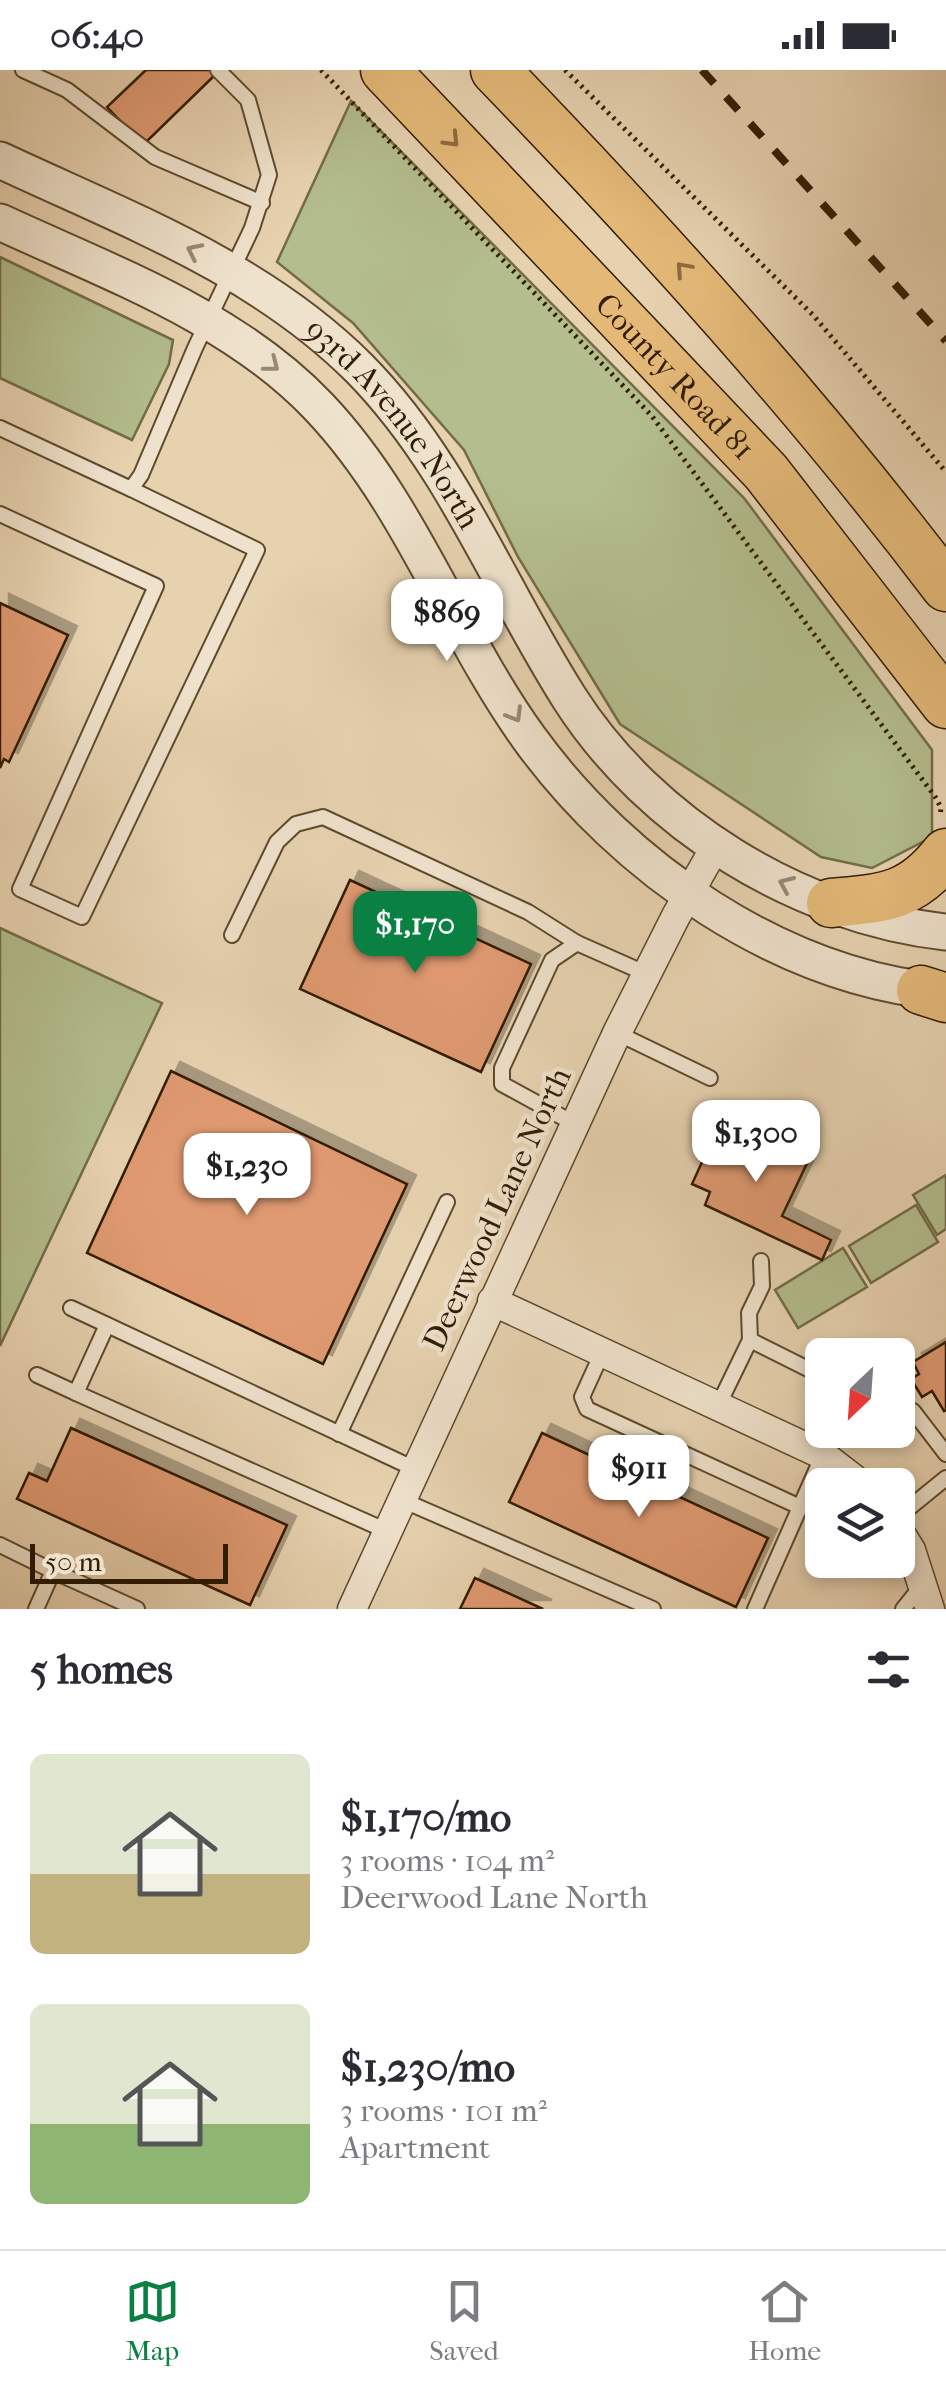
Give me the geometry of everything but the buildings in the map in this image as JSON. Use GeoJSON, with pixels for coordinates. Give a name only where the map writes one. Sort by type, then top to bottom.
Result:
{"type":"FeatureCollection","features":[{"type":"Feature","properties":{"kind":"highway","name":"County Road 81"},"geometry":{"type":"LineString","coordinates":[[385,70],[766,472],[946,704]]}},
{"type":"Feature","properties":{"kind":"highway"},"geometry":{"type":"LineString","coordinates":[[495,70],[687,272],[870,486],[946,587]]}},
{"type":"Feature","properties":{"kind":"highway"},"geometry":{"type":"LineString","coordinates":[[734,327],[865,438],[946,532]]}},
{"type":"Feature","properties":{"kind":"highway"},"geometry":{"type":"LineString","coordinates":[[807,524],[826,582],[946,742]]}},
{"type":"Feature","properties":{"kind":"highway"},"geometry":{"type":"LineString","coordinates":[[831,903],[902,893],[930,873],[941,840]]}},
{"type":"Feature","properties":{"kind":"street","name":"93rd Avenue North"},"geometry":{"type":"LineString","coordinates":[[0,160],[233,272],[286,304],[325,336],[394,407],[447,480],[571,701],[607,747],[660,802],[776,881],[886,921],[946,932]]}},
{"type":"Feature","properties":{"kind":"street","name":"93rd Avenue North"},"geometry":{"type":"LineString","coordinates":[[0,222],[209,322],[290,379],[319,406],[373,471],[528,737],[580,801],[635,854],[688,894],[806,957],[874,980],[938,993]]}},
{"type":"Feature","properties":{"kind":"street","name":"Deerwood Lane North"},"geometry":{"type":"LineString","coordinates":[[352,1609],[617,1033],[717,844]]}},
{"type":"Feature","properties":{"kind":"street"},"geometry":{"type":"LineString","coordinates":[[492,1301],[814,1450],[839,1468]]}},
{"type":"Feature","properties":{"kind":"street"},"geometry":{"type":"LineString","coordinates":[[915,1562],[927,1596]]}},
{"type":"Feature","properties":{"kind":"lane"},"geometry":{"type":"LineString","coordinates":[[23,70],[67,90],[155,157],[262,202]]}},
{"type":"Feature","properties":{"kind":"lane"},"geometry":{"type":"LineString","coordinates":[[132,489],[142,475],[233,272],[269,175],[248,100],[218,70]]}},
{"type":"Feature","properties":{"kind":"lane"},"geometry":{"type":"LineString","coordinates":[[0,428],[258,550],[82,917],[20,889],[156,586],[0,514]]}},
{"type":"Feature","properties":{"kind":"lane"},"geometry":{"type":"LineString","coordinates":[[232,935],[277,842],[296,824],[323,817],[528,912],[577,943],[647,974]]}},
{"type":"Feature","properties":{"kind":"lane"},"geometry":{"type":"LineString","coordinates":[[574,1124],[502,1084],[502,1068],[552,960],[577,943]]}},
{"type":"Feature","properties":{"kind":"lane"},"geometry":{"type":"LineString","coordinates":[[617,1033],[710,1078]]}},
{"type":"Feature","properties":{"kind":"lane"},"geometry":{"type":"LineString","coordinates":[[339,1434],[447,1202]]}},
{"type":"Feature","properties":{"kind":"lane"},"geometry":{"type":"LineString","coordinates":[[718,1406],[750,1340],[749,1313],[762,1286],[761,1261]]}},
{"type":"Feature","properties":{"kind":"lane"},"geometry":{"type":"LineString","coordinates":[[71,1308],[416,1469]]}},
{"type":"Feature","properties":{"kind":"lane"},"geometry":{"type":"LineString","coordinates":[[76,1393],[107,1324]]}},
{"type":"Feature","properties":{"kind":"lane"},"geometry":{"type":"LineString","coordinates":[[750,1340],[805,1368]]}},
{"type":"Feature","properties":{"kind":"lane"},"geometry":{"type":"LineString","coordinates":[[602,1352],[582,1396],[587,1409],[800,1507]]}},
{"type":"Feature","properties":{"kind":"lane"},"geometry":{"type":"LineString","coordinates":[[37,1376],[387,1531]]}},
{"type":"Feature","properties":{"kind":"lane"},"geometry":{"type":"LineString","coordinates":[[915,1413],[946,1454]]}},
{"type":"Feature","properties":{"kind":"lane"},"geometry":{"type":"LineString","coordinates":[[755,1609],[800,1507],[814,1450]]}},
{"type":"Feature","properties":{"kind":"lane"},"geometry":{"type":"LineString","coordinates":[[915,1503],[946,1478]]}},
{"type":"Feature","properties":{"kind":"lane"},"geometry":{"type":"LineString","coordinates":[[402,1500],[653,1609]]}},
{"type":"Feature","properties":{"kind":"lane"},"geometry":{"type":"LineString","coordinates":[[0,1545],[137,1609]]}},
{"type":"Feature","properties":{"kind":"lane"},"geometry":{"type":"LineString","coordinates":[[36,1609],[53,1570]]}},
{"type":"Feature","properties":{"kind":"lane"},"geometry":{"type":"LineString","coordinates":[[904,1609],[927,1596]]}},
{"type":"Feature","properties":{"kind":"path"},"geometry":{"type":"LineString","coordinates":[[321,70],[651,415],[936,798],[941,808],[941,840]]}},
{"type":"Feature","properties":{"kind":"path"},"geometry":{"type":"LineString","coordinates":[[565,70],[813,315],[946,472]]}},
{"type":"Feature","properties":{"kind":"green space"},"geometry":{"type":"Polygon","coordinates":[[[351,101],[744,498],[932,750],[932,837],[872,868],[821,857],[620,724],[518,557],[464,450],[353,323],[277,262],[351,101]]]}},
{"type":"Feature","properties":{"kind":"green space"},"geometry":{"type":"Polygon","coordinates":[[[0,257],[173,340],[169,364],[132,440],[0,378],[0,257]]]}},
{"type":"Feature","properties":{"kind":"green space"},"geometry":{"type":"Polygon","coordinates":[[[0,928],[162,1003],[0,1346],[0,928]]]}},
{"type":"Feature","properties":{"kind":"green space"},"geometry":{"type":"Polygon","coordinates":[[[946,1175],[946,1229],[937,1235],[913,1195],[946,1175]]]}},
{"type":"Feature","properties":{"kind":"green space"},"geometry":{"type":"Polygon","coordinates":[[[916,1205],[938,1242],[871,1283],[849,1246],[916,1205]]]}},
{"type":"Feature","properties":{"kind":"green space"},"geometry":{"type":"Polygon","coordinates":[[[843,1248],[867,1287],[798,1328],[775,1290],[843,1248]]]}},
{"type":"Feature","properties":{"kind":"railway"},"geometry":{"type":"LineString","coordinates":[[702,70],[946,341]]}}]}
